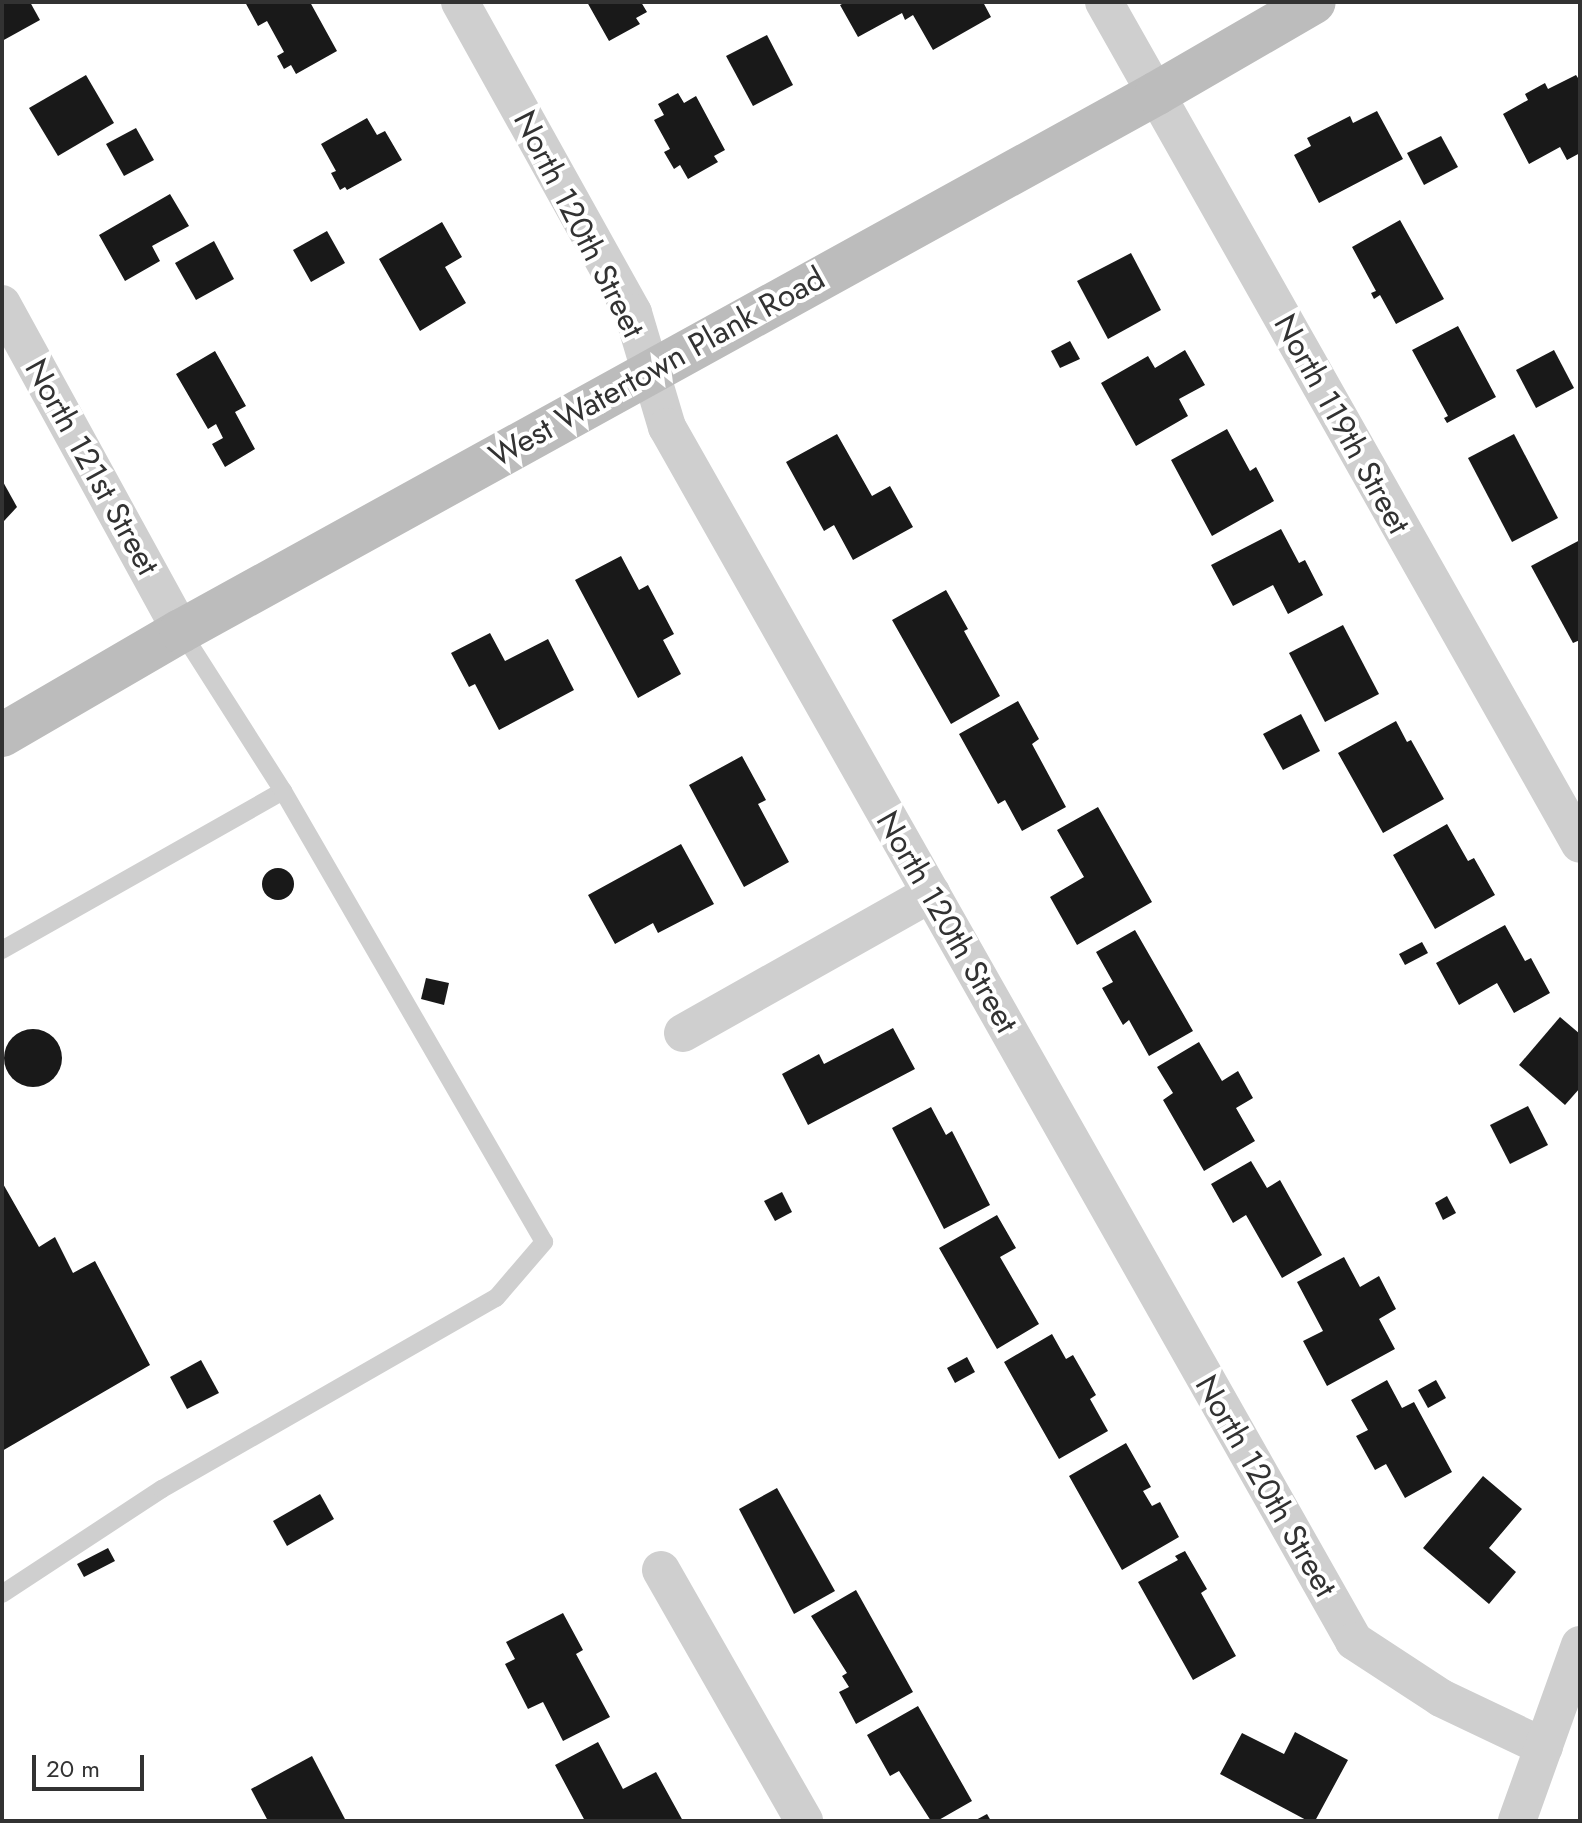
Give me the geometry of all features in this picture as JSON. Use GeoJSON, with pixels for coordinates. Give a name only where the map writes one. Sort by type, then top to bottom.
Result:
{"type":"FeatureCollection","features":[{"type":"Feature","properties":{"kind":"street","name":"North 120th Street"},"geometry":{"type":"LineString","coordinates":[[460,2],[633,313],[667,427],[1354,1641],[1441,1698],[1544,1747]]}},
{"type":"Feature","properties":{"kind":"street","name":"North 119th Street"},"geometry":{"type":"LineString","coordinates":[[1104,2],[1580,844]]}},
{"type":"Feature","properties":{"kind":"street","name":"West Watertown Plank Road"},"geometry":{"type":"LineString","coordinates":[[2,735],[181,631],[1157,93],[1314,2]]}},
{"type":"Feature","properties":{"kind":"street","name":"North 121st Street"},"geometry":{"type":"LineString","coordinates":[[2,304],[181,631]]}},
{"type":"Feature","properties":{"kind":"street"},"geometry":{"type":"LineString","coordinates":[[683,1033],[931,893]]}},
{"type":"Feature","properties":{"kind":"street"},"geometry":{"type":"LineString","coordinates":[[661,1570],[804,1821]]}},
{"type":"Feature","properties":{"kind":"street"},"geometry":{"type":"LineString","coordinates":[[1517,1821],[1580,1645]]}},
{"type":"Feature","properties":{"kind":"lane"},"geometry":{"type":"LineString","coordinates":[[2,1594],[162,1489],[496,1298],[544,1242],[283,791],[181,631]]}},
{"type":"Feature","properties":{"kind":"lane"},"geometry":{"type":"LineString","coordinates":[[2,950],[283,791]]}},
{"type":"Feature","properties":{"kind":"building"},"geometry":{"type":"Polygon","coordinates":[[[2,2],[30,2],[40,20],[2,41],[2,2]]]}},
{"type":"Feature","properties":{"kind":"building"},"geometry":{"type":"Polygon","coordinates":[[[245,2],[310,2],[337,51],[296,74],[291,65],[284,69],[277,56],[284,52],[267,21],[258,26],[245,2]]]}},
{"type":"Feature","properties":{"kind":"building"},"geometry":{"type":"Polygon","coordinates":[[[587,2],[641,2],[647,12],[636,18],[640,24],[609,41],[587,2]]]}},
{"type":"Feature","properties":{"kind":"building"},"geometry":{"type":"Polygon","coordinates":[[[846,2],[983,2],[991,17],[933,50],[913,15],[905,20],[902,13],[858,37],[840,5],[846,2]]]}},
{"type":"Feature","properties":{"kind":"building"},"geometry":{"type":"Polygon","coordinates":[[[767,35],[793,85],[753,106],[726,56],[767,35]]]}},
{"type":"Feature","properties":{"kind":"building"},"geometry":{"type":"Polygon","coordinates":[[[86,75],[114,123],[58,156],[29,108],[86,75]]]}},
{"type":"Feature","properties":{"kind":"building"},"geometry":{"type":"Polygon","coordinates":[[[1576,75],[1580,81],[1580,153],[1567,160],[1560,147],[1529,164],[1503,114],[1528,100],[1525,94],[1545,83],[1548,89],[1576,75]]]}},
{"type":"Feature","properties":{"kind":"building"},"geometry":{"type":"Polygon","coordinates":[[[678,93],[684,103],[696,96],[725,150],[714,156],[718,162],[688,179],[680,165],[674,169],[664,152],[670,149],[654,120],[664,115],[658,104],[678,93]]]}},
{"type":"Feature","properties":{"kind":"building"},"geometry":{"type":"Polygon","coordinates":[[[1377,111],[1403,159],[1319,203],[1294,155],[1311,146],[1307,138],[1350,116],[1353,123],[1377,111]]]}},
{"type":"Feature","properties":{"kind":"building"},"geometry":{"type":"Polygon","coordinates":[[[367,118],[377,135],[385,131],[402,160],[347,190],[345,187],[340,190],[331,173],[336,171],[321,144],[367,118]]]}},
{"type":"Feature","properties":{"kind":"building"},"geometry":{"type":"Polygon","coordinates":[[[136,128],[154,160],[124,176],[106,144],[136,128]]]}},
{"type":"Feature","properties":{"kind":"building"},"geometry":{"type":"Polygon","coordinates":[[[1441,136],[1458,167],[1424,185],[1407,153],[1441,136]]]}},
{"type":"Feature","properties":{"kind":"building"},"geometry":{"type":"Polygon","coordinates":[[[170,194],[189,226],[152,246],[160,261],[125,281],[99,235],[170,194]]]}},
{"type":"Feature","properties":{"kind":"building"},"geometry":{"type":"Polygon","coordinates":[[[1400,220],[1444,299],[1396,324],[1380,295],[1374,299],[1371,293],[1376,291],[1352,247],[1400,220]]]}},
{"type":"Feature","properties":{"kind":"building"},"geometry":{"type":"Polygon","coordinates":[[[442,222],[462,257],[445,267],[466,303],[420,331],[379,259],[442,222]]]}},
{"type":"Feature","properties":{"kind":"building"},"geometry":{"type":"Polygon","coordinates":[[[327,231],[345,263],[311,282],[293,250],[327,231]]]}},
{"type":"Feature","properties":{"kind":"building"},"geometry":{"type":"Polygon","coordinates":[[[214,241],[234,279],[196,300],[175,263],[214,241]]]}},
{"type":"Feature","properties":{"kind":"building"},"geometry":{"type":"Polygon","coordinates":[[[1131,253],[1161,310],[1108,339],[1077,281],[1131,253]]]}},
{"type":"Feature","properties":{"kind":"building"},"geometry":{"type":"Polygon","coordinates":[[[1458,326],[1496,397],[1447,423],[1444,418],[1448,416],[1412,350],[1458,326]]]}},
{"type":"Feature","properties":{"kind":"building"},"geometry":{"type":"Polygon","coordinates":[[[1070,341],[1080,359],[1060,368],[1051,351],[1070,341]]]}},
{"type":"Feature","properties":{"kind":"building"},"geometry":{"type":"Polygon","coordinates":[[[1185,350],[1205,385],[1179,399],[1188,416],[1136,446],[1101,383],[1148,356],[1155,368],[1185,350]]]}},
{"type":"Feature","properties":{"kind":"building"},"geometry":{"type":"Polygon","coordinates":[[[1554,350],[1574,388],[1536,408],[1516,370],[1554,350]]]}},
{"type":"Feature","properties":{"kind":"building"},"geometry":{"type":"Polygon","coordinates":[[[215,351],[246,406],[235,412],[255,449],[225,467],[212,444],[223,438],[216,424],[208,429],[176,374],[215,351]]]}},
{"type":"Feature","properties":{"kind":"building"},"geometry":{"type":"Polygon","coordinates":[[[1227,429],[1250,471],[1256,467],[1274,501],[1212,536],[1171,460],[1227,429]]]}},
{"type":"Feature","properties":{"kind":"building"},"geometry":{"type":"Polygon","coordinates":[[[837,434],[872,496],[890,486],[913,527],[853,560],[834,525],[824,531],[786,462],[837,434]]]}},
{"type":"Feature","properties":{"kind":"building"},"geometry":{"type":"Polygon","coordinates":[[[1514,434],[1558,518],[1512,542],[1468,458],[1514,434]]]}},
{"type":"Feature","properties":{"kind":"building"},"geometry":{"type":"Polygon","coordinates":[[[2,480],[17,507],[4,521],[2,520],[2,480]]]}},
{"type":"Feature","properties":{"kind":"building"},"geometry":{"type":"Polygon","coordinates":[[[1281,529],[1299,563],[1305,560],[1323,595],[1288,614],[1273,585],[1233,606],[1211,565],[1281,529]]]}},
{"type":"Feature","properties":{"kind":"building"},"geometry":{"type":"Polygon","coordinates":[[[1580,540],[1580,640],[1573,643],[1531,566],[1580,540]]]}},
{"type":"Feature","properties":{"kind":"building"},"geometry":{"type":"Polygon","coordinates":[[[621,556],[639,590],[648,585],[674,634],[663,640],[681,674],[638,698],[575,580],[621,556]]]}},
{"type":"Feature","properties":{"kind":"building"},"geometry":{"type":"Polygon","coordinates":[[[946,590],[968,629],[964,631],[1000,696],[951,724],[892,620],[946,590]]]}},
{"type":"Feature","properties":{"kind":"building"},"geometry":{"type":"Polygon","coordinates":[[[1343,625],[1379,694],[1325,722],[1289,653],[1343,625]]]}},
{"type":"Feature","properties":{"kind":"building"},"geometry":{"type":"Polygon","coordinates":[[[490,633],[505,661],[548,639],[574,690],[499,730],[475,684],[469,687],[451,653],[490,633]]]}},
{"type":"Feature","properties":{"kind":"building"},"geometry":{"type":"Polygon","coordinates":[[[1018,701],[1039,739],[1032,744],[1066,807],[1022,831],[1005,800],[998,804],[959,734],[1018,701]]]}},
{"type":"Feature","properties":{"kind":"building"},"geometry":{"type":"Polygon","coordinates":[[[1301,714],[1320,751],[1283,770],[1263,734],[1301,714]]]}},
{"type":"Feature","properties":{"kind":"building"},"geometry":{"type":"Polygon","coordinates":[[[1396,721],[1407,742],[1411,740],[1444,799],[1383,833],[1338,753],[1396,721]]]}},
{"type":"Feature","properties":{"kind":"building"},"geometry":{"type":"Polygon","coordinates":[[[742,756],[766,800],[758,804],[789,862],[744,887],[689,785],[742,756]]]}},
{"type":"Feature","properties":{"kind":"building"},"geometry":{"type":"Polygon","coordinates":[[[1098,807],[1152,902],[1077,945],[1050,897],[1084,877],[1057,830],[1098,807]]]}},
{"type":"Feature","properties":{"kind":"building"},"geometry":{"type":"Polygon","coordinates":[[[1447,824],[1468,861],[1474,858],[1495,895],[1435,929],[1393,855],[1447,824]]]}},
{"type":"Feature","properties":{"kind":"building"},"geometry":{"type":"Polygon","coordinates":[[[681,844],[714,904],[658,933],[653,923],[615,944],[588,895],[681,844]]]}},
{"type":"Feature","properties":{"kind":"building"},"geometry":{"type":"Polygon","coordinates":[[[278,868],[290,872],[294,884],[290,896],[278,900],[266,896],[262,884],[266,872],[278,868]]]}},
{"type":"Feature","properties":{"kind":"building"},"geometry":{"type":"Polygon","coordinates":[[[1505,925],[1525,961],[1531,958],[1550,993],[1514,1013],[1497,983],[1459,1005],[1436,963],[1505,925]]]}},
{"type":"Feature","properties":{"kind":"building"},"geometry":{"type":"Polygon","coordinates":[[[1135,930],[1193,1031],[1149,1056],[1129,1020],[1123,1025],[1102,988],[1113,982],[1096,952],[1135,930]]]}},
{"type":"Feature","properties":{"kind":"building"},"geometry":{"type":"Polygon","coordinates":[[[1422,942],[1428,953],[1405,965],[1399,954],[1422,942]]]}},
{"type":"Feature","properties":{"kind":"building"},"geometry":{"type":"Polygon","coordinates":[[[426,978],[449,983],[444,1005],[421,999],[426,978]]]}},
{"type":"Feature","properties":{"kind":"building"},"geometry":{"type":"Polygon","coordinates":[[[1560,1017],[1580,1034],[1580,1088],[1565,1105],[1519,1065],[1560,1017]]]}},
{"type":"Feature","properties":{"kind":"building"},"geometry":{"type":"Polygon","coordinates":[[[893,1028],[915,1069],[808,1125],[782,1074],[819,1054],[824,1064],[893,1028]]]}},
{"type":"Feature","properties":{"kind":"building"},"geometry":{"type":"Polygon","coordinates":[[[33,1029],[54,1037],[62,1058],[54,1079],[33,1087],[12,1079],[4,1058],[12,1037],[33,1029]]]}},
{"type":"Feature","properties":{"kind":"building"},"geometry":{"type":"Polygon","coordinates":[[[1199,1042],[1222,1081],[1238,1071],[1253,1098],[1236,1108],[1255,1141],[1204,1171],[1163,1100],[1173,1093],[1157,1067],[1199,1042]]]}},
{"type":"Feature","properties":{"kind":"building"},"geometry":{"type":"Polygon","coordinates":[[[1528,1106],[1548,1145],[1510,1164],[1490,1125],[1528,1106]]]}},
{"type":"Feature","properties":{"kind":"building"},"geometry":{"type":"Polygon","coordinates":[[[931,1107],[946,1135],[952,1131],[990,1205],[944,1229],[892,1128],[931,1107]]]}},
{"type":"Feature","properties":{"kind":"building"},"geometry":{"type":"Polygon","coordinates":[[[1251,1161],[1267,1188],[1280,1180],[1322,1255],[1282,1278],[1246,1215],[1233,1223],[1211,1184],[1251,1161]]]}},
{"type":"Feature","properties":{"kind":"building"},"geometry":{"type":"Polygon","coordinates":[[[2,1182],[39,1247],[55,1237],[73,1273],[95,1261],[150,1365],[2,1451],[2,1182]]]}},
{"type":"Feature","properties":{"kind":"building"},"geometry":{"type":"Polygon","coordinates":[[[782,1192],[792,1212],[775,1221],[764,1201],[782,1192]]]}},
{"type":"Feature","properties":{"kind":"building"},"geometry":{"type":"Polygon","coordinates":[[[1447,1196],[1456,1213],[1443,1220],[1435,1203],[1447,1196]]]}},
{"type":"Feature","properties":{"kind":"building"},"geometry":{"type":"Polygon","coordinates":[[[997,1215],[1016,1248],[1000,1257],[1039,1324],[997,1349],[939,1248],[997,1215]]]}},
{"type":"Feature","properties":{"kind":"building"},"geometry":{"type":"Polygon","coordinates":[[[1344,1257],[1360,1287],[1379,1276],[1396,1309],[1379,1319],[1395,1349],[1327,1386],[1303,1341],[1323,1331],[1297,1282],[1344,1257]]]}},
{"type":"Feature","properties":{"kind":"building"},"geometry":{"type":"Polygon","coordinates":[[[1052,1334],[1066,1359],[1073,1355],[1096,1395],[1090,1399],[1108,1431],[1059,1459],[1004,1362],[1052,1334]]]}},
{"type":"Feature","properties":{"kind":"building"},"geometry":{"type":"Polygon","coordinates":[[[967,1357],[975,1372],[955,1383],[947,1368],[967,1357]]]}},
{"type":"Feature","properties":{"kind":"building"},"geometry":{"type":"Polygon","coordinates":[[[201,1360],[219,1393],[187,1409],[170,1377],[201,1360]]]}},
{"type":"Feature","properties":{"kind":"building"},"geometry":{"type":"Polygon","coordinates":[[[1387,1380],[1402,1408],[1414,1402],[1452,1472],[1405,1498],[1386,1464],[1375,1470],[1356,1436],[1368,1430],[1351,1400],[1387,1380]]]}},
{"type":"Feature","properties":{"kind":"building"},"geometry":{"type":"Polygon","coordinates":[[[1436,1380],[1446,1398],[1428,1408],[1418,1390],[1436,1380]]]}},
{"type":"Feature","properties":{"kind":"building"},"geometry":{"type":"Polygon","coordinates":[[[1126,1443],[1151,1487],[1143,1491],[1152,1506],[1160,1502],[1179,1537],[1122,1570],[1069,1476],[1126,1443]]]}},
{"type":"Feature","properties":{"kind":"building"},"geometry":{"type":"Polygon","coordinates":[[[1483,1476],[1522,1509],[1489,1548],[1516,1572],[1489,1604],[1423,1548],[1483,1476]]]}},
{"type":"Feature","properties":{"kind":"building"},"geometry":{"type":"Polygon","coordinates":[[[777,1488],[835,1591],[794,1614],[739,1509],[777,1488]]]}},
{"type":"Feature","properties":{"kind":"building"},"geometry":{"type":"Polygon","coordinates":[[[320,1494],[334,1519],[287,1546],[273,1521],[320,1494]]]}},
{"type":"Feature","properties":{"kind":"building"},"geometry":{"type":"Polygon","coordinates":[[[108,1548],[115,1561],[84,1577],[77,1564],[108,1548]]]}},
{"type":"Feature","properties":{"kind":"building"},"geometry":{"type":"Polygon","coordinates":[[[1185,1551],[1207,1589],[1201,1593],[1236,1656],[1193,1680],[1138,1582],[1178,1560],[1175,1556],[1185,1551]]]}},
{"type":"Feature","properties":{"kind":"building"},"geometry":{"type":"Polygon","coordinates":[[[856,1590],[913,1692],[856,1724],[839,1692],[849,1687],[842,1676],[847,1673],[811,1616],[856,1590]]]}},
{"type":"Feature","properties":{"kind":"building"},"geometry":{"type":"Polygon","coordinates":[[[563,1613],[583,1650],[576,1654],[610,1717],[563,1741],[543,1702],[528,1709],[505,1664],[515,1659],[506,1642],[563,1613]]]}},
{"type":"Feature","properties":{"kind":"building"},"geometry":{"type":"Polygon","coordinates":[[[918,1706],[972,1801],[937,1821],[931,1821],[899,1771],[890,1776],[867,1735],[918,1706]]]}},
{"type":"Feature","properties":{"kind":"building"},"geometry":{"type":"Polygon","coordinates":[[[1295,1732],[1348,1760],[1315,1821],[1308,1821],[1220,1774],[1242,1733],[1284,1754],[1295,1732]]]}},
{"type":"Feature","properties":{"kind":"building"},"geometry":{"type":"Polygon","coordinates":[[[598,1742],[623,1789],[656,1772],[683,1821],[585,1821],[555,1765],[598,1742]]]}},
{"type":"Feature","properties":{"kind":"building"},"geometry":{"type":"Polygon","coordinates":[[[312,1756],[346,1821],[268,1821],[251,1789],[312,1756]]]}},
{"type":"Feature","properties":{"kind":"building"},"geometry":{"type":"Polygon","coordinates":[[[987,1814],[991,1821],[974,1821],[987,1814]]]}}]}
